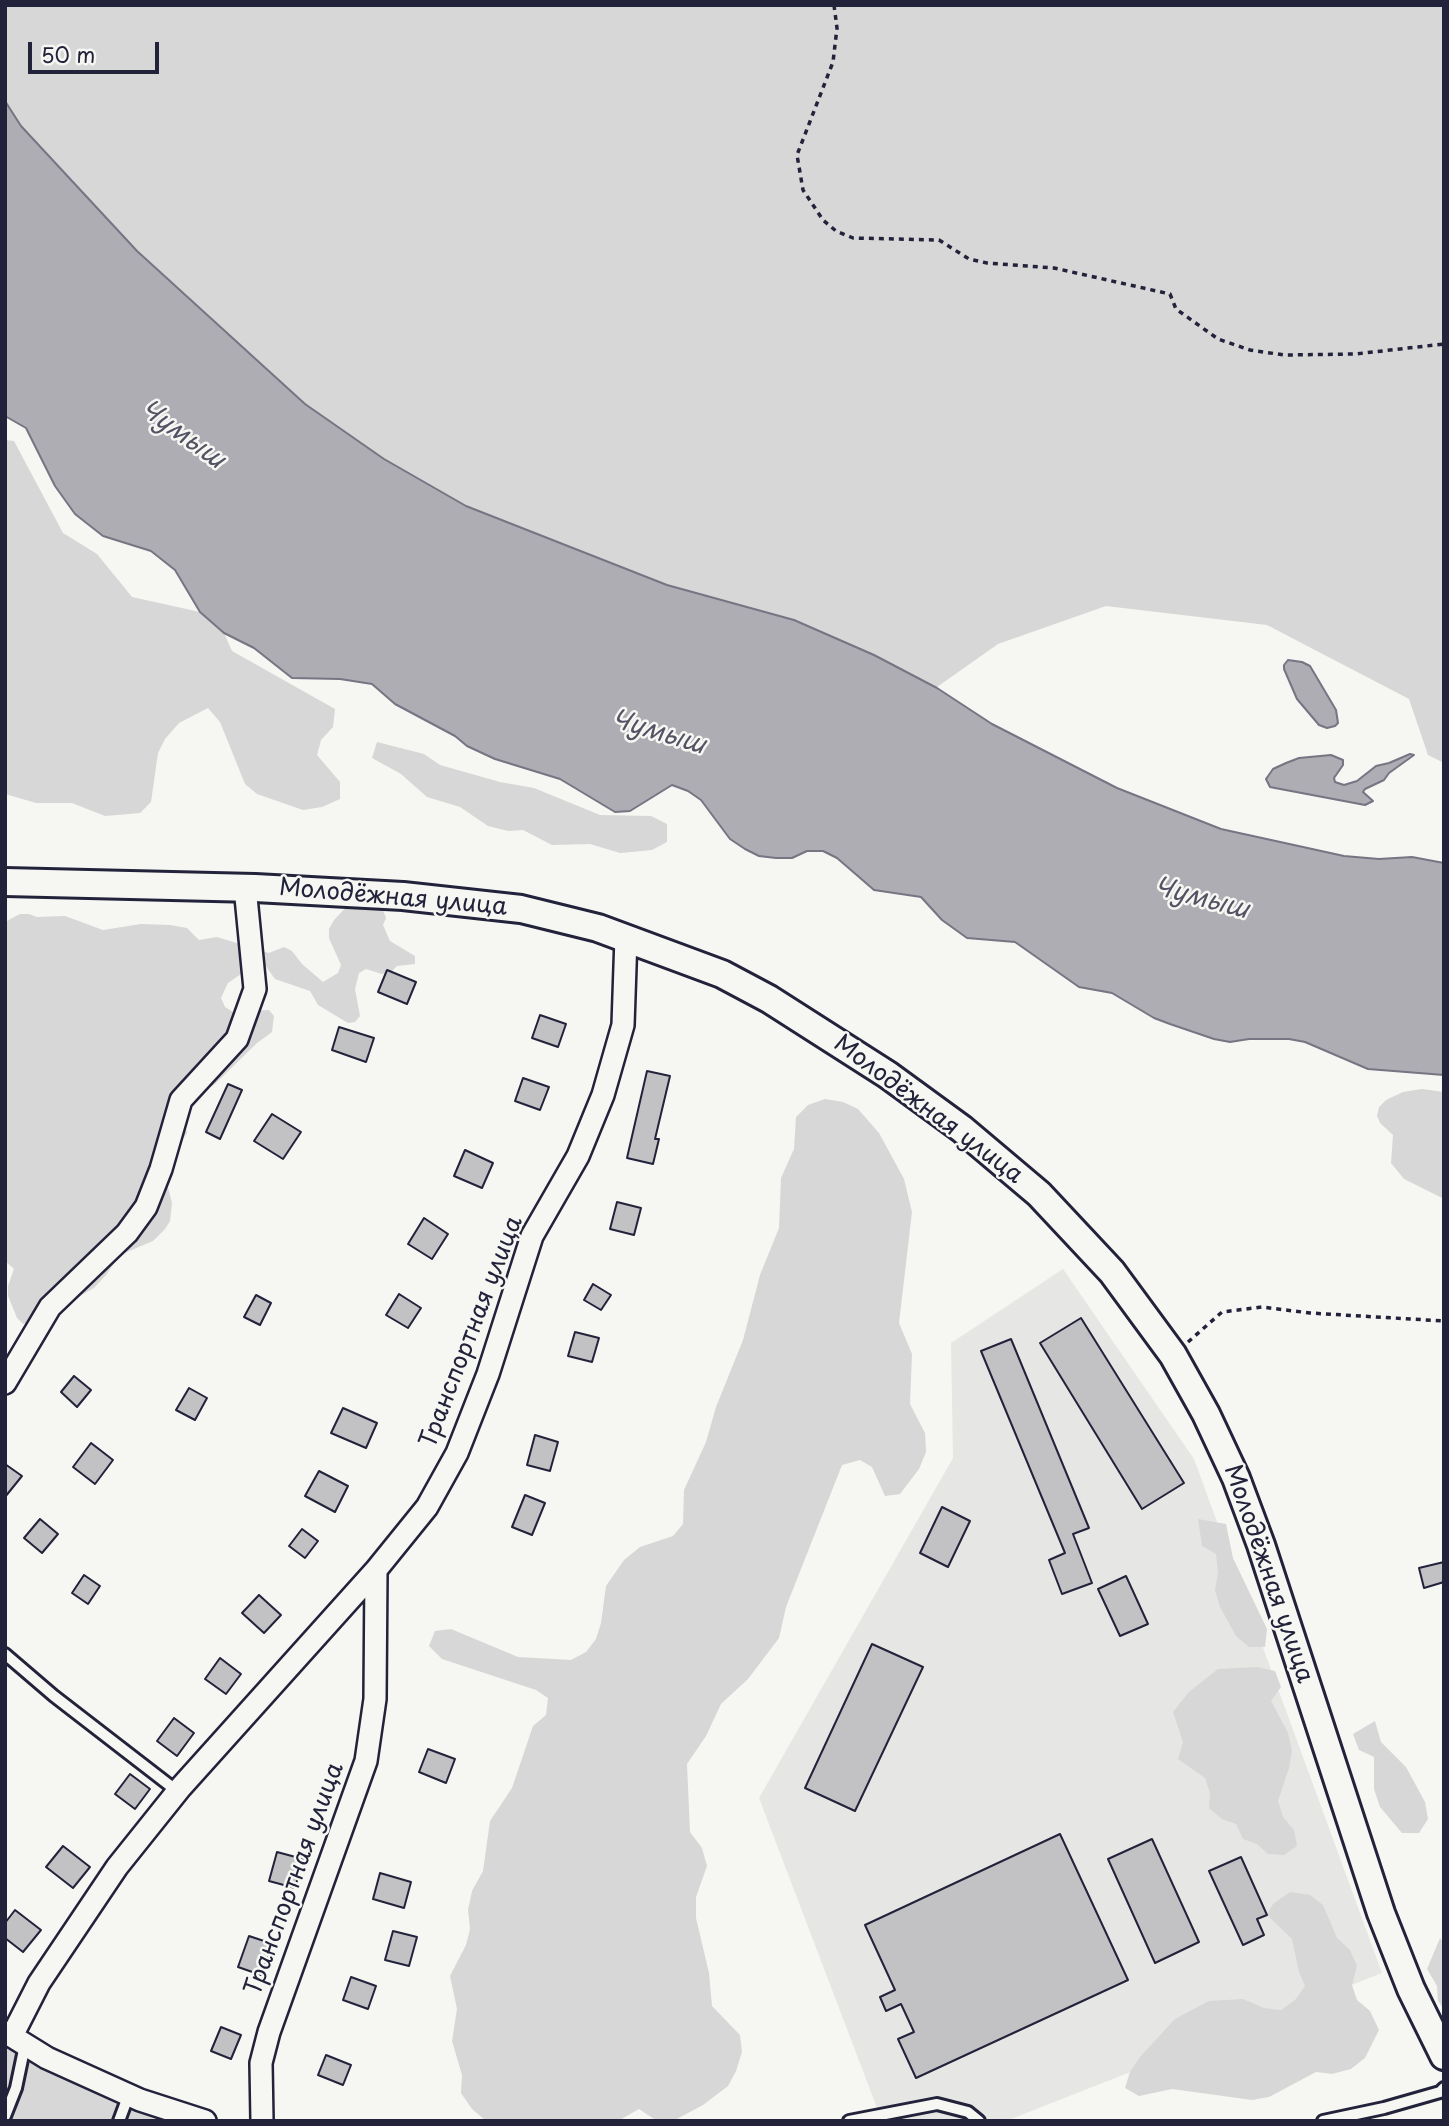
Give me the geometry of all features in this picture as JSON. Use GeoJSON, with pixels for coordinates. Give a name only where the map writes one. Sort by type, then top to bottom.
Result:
{"type":"FeatureCollection","features":[{"type":"Feature","properties":{"kind":"street","name":"Молодёжная улица"},"geometry":{"type":"LineString","coordinates":[[5,882],[244,887],[403,896],[521,909],[598,928],[722,974],[769,999],[888,1076],[962,1129],[1039,1194],[1074,1228],[1112,1272],[1173,1355],[1206,1414],[1236,1478],[1292,1636],[1381,1913],[1411,1989],[1444,2056]]}},
{"type":"Feature","properties":{"kind":"street"},"geometry":{"type":"LineString","coordinates":[[5,1383],[50,1307],[127,1233],[146,1207],[161,1169],[181,1100],[237,1039],[255,989],[244,887]]}},
{"type":"Feature","properties":{"kind":"street","name":"Транспортная улица"},"geometry":{"type":"LineString","coordinates":[[14,2038],[39,1983],[117,1867],[177,1791],[376,1570],[427,1507],[457,1453],[488,1374],[532,1236],[578,1156],[604,1095],[623,1025],[626,937]]}},
{"type":"Feature","properties":{"kind":"street","name":"Транспортная улица"},"geometry":{"type":"LineString","coordinates":[[262,2121],[261,2063],[269,2032],[366,1761],[375,1699],[376,1570]]}},
{"type":"Feature","properties":{"kind":"street"},"geometry":{"type":"LineString","coordinates":[[14,2038],[47,2058],[129,2094],[205,2121]]}},
{"type":"Feature","properties":{"kind":"lane"},"geometry":{"type":"LineString","coordinates":[[5,1654],[54,1696],[177,1791]]}},
{"type":"Feature","properties":{"kind":"lane"},"geometry":{"type":"LineString","coordinates":[[5,2116],[16,2088],[14,2038]]}},
{"type":"Feature","properties":{"kind":"lane"},"geometry":{"type":"LineString","coordinates":[[1323,2121],[1384,2108],[1440,2092],[1444,2088]]}},
{"type":"Feature","properties":{"kind":"lane"},"geometry":{"type":"LineString","coordinates":[[119,2121],[129,2094]]}},
{"type":"Feature","properties":{"kind":"lane"},"geometry":{"type":"LineString","coordinates":[[849,2121],[937,2104],[968,2112],[979,2121]]}},
{"type":"Feature","properties":{"kind":"path"},"geometry":{"type":"LineString","coordinates":[[834,5],[837,28],[833,62],[797,155],[803,190],[823,220],[836,231],[853,238],[939,240],[969,259],[1054,268],[1170,294],[1176,309],[1218,339],[1250,350],[1284,355],[1356,354],[1444,344]]}},
{"type":"Feature","properties":{"kind":"path"},"geometry":{"type":"LineString","coordinates":[[1173,1355],[1222,1312],[1249,1308],[1444,1321]]}},
{"type":"Feature","properties":{"kind":"shaded area"},"geometry":{"type":"Polygon","coordinates":[[[5,5],[1444,5],[1444,763],[1428,755],[1409,699],[1267,625],[1106,606],[998,644],[937,687],[874,655],[794,620],[667,585],[466,506],[384,459],[305,404],[137,251],[21,126],[5,101],[5,5]]]}},
{"type":"Feature","properties":{"kind":"shaded area"},"geometry":{"type":"Polygon","coordinates":[[[5,440],[14,441],[63,533],[97,554],[132,597],[200,612],[224,633],[232,651],[335,709],[333,727],[321,740],[317,755],[340,782],[340,799],[322,807],[303,810],[257,794],[245,784],[220,722],[208,708],[179,723],[165,739],[158,753],[151,802],[140,813],[105,816],[72,803],[36,803],[5,794],[5,440]]]}},
{"type":"Feature","properties":{"kind":"shaded area"},"geometry":{"type":"Polygon","coordinates":[[[377,742],[424,754],[440,765],[500,782],[534,788],[600,815],[651,816],[667,824],[667,842],[652,850],[620,853],[590,844],[552,845],[523,830],[508,831],[488,826],[460,807],[427,797],[401,774],[372,758],[377,742]]]}},
{"type":"Feature","properties":{"kind":"shaded area"},"geometry":{"type":"Polygon","coordinates":[[[353,900],[368,900],[383,910],[386,918],[383,925],[390,941],[415,956],[415,964],[397,966],[391,972],[382,974],[366,969],[359,973],[355,989],[360,1016],[355,1022],[348,1023],[318,1005],[310,991],[275,979],[265,965],[249,961],[241,974],[228,983],[221,998],[225,1007],[233,1012],[269,1010],[274,1016],[272,1032],[215,1084],[181,1107],[187,1133],[171,1157],[165,1176],[172,1203],[170,1221],[153,1241],[120,1255],[94,1288],[78,1297],[58,1300],[32,1321],[23,1324],[17,1318],[8,1296],[8,1286],[14,1269],[5,1261],[5,922],[20,914],[29,914],[37,917],[65,916],[103,930],[141,924],[187,928],[199,940],[217,937],[269,953],[284,947],[292,951],[302,964],[323,982],[338,973],[341,965],[329,938],[329,929],[353,900]]]}},
{"type":"Feature","properties":{"kind":"shaded area"},"geometry":{"type":"Polygon","coordinates":[[[1422,1089],[1444,1092],[1444,1199],[1404,1179],[1391,1163],[1393,1135],[1380,1123],[1377,1116],[1379,1107],[1386,1100],[1403,1092],[1422,1089]]]}},
{"type":"Feature","properties":{"kind":"shaded area"},"geometry":{"type":"Polygon","coordinates":[[[825,1099],[843,1102],[858,1109],[879,1133],[904,1179],[912,1212],[899,1323],[912,1354],[910,1404],[925,1433],[926,1452],[919,1469],[900,1494],[885,1496],[872,1467],[860,1460],[842,1465],[786,1607],[779,1638],[748,1679],[721,1704],[706,1736],[687,1764],[690,1832],[702,1848],[707,1866],[696,1897],[696,1918],[709,1973],[712,2006],[740,2035],[742,2052],[736,2071],[728,2086],[703,2105],[675,2120],[654,2119],[639,2109],[618,2121],[486,2121],[472,2109],[461,2093],[462,2075],[452,2041],[457,2009],[450,1976],[466,1945],[470,1929],[468,1910],[472,1891],[483,1871],[490,1821],[512,1788],[533,1726],[546,1715],[548,1698],[536,1690],[442,1659],[429,1646],[435,1631],[451,1629],[518,1657],[571,1660],[586,1652],[596,1639],[606,1586],[624,1560],[640,1547],[673,1536],[683,1524],[684,1490],[706,1442],[716,1407],[743,1340],[760,1275],[779,1228],[781,1178],[794,1149],[796,1117],[808,1105],[825,1099]]]}},
{"type":"Feature","properties":{"kind":"shaded area"},"geometry":{"type":"Polygon","coordinates":[[[1063,1269],[1194,1459],[1382,1973],[1006,2121],[882,2121],[759,1798],[953,1458],[951,1343],[1063,1269]]]}},
{"type":"Feature","properties":{"kind":"shaded area"},"geometry":{"type":"Polygon","coordinates":[[[1198,1519],[1226,1524],[1233,1558],[1267,1629],[1265,1647],[1249,1647],[1236,1636],[1220,1607],[1215,1590],[1218,1573],[1216,1554],[1202,1546],[1198,1519]]]}},
{"type":"Feature","properties":{"kind":"shaded area"},"geometry":{"type":"Polygon","coordinates":[[[1257,1667],[1275,1671],[1281,1687],[1271,1701],[1288,1733],[1292,1751],[1278,1801],[1283,1817],[1294,1830],[1297,1846],[1284,1855],[1268,1854],[1257,1844],[1243,1839],[1236,1824],[1222,1819],[1209,1808],[1210,1793],[1205,1778],[1178,1759],[1183,1742],[1173,1712],[1189,1692],[1218,1669],[1257,1667]]]}},
{"type":"Feature","properties":{"kind":"shaded area"},"geometry":{"type":"Polygon","coordinates":[[[1375,1721],[1381,1742],[1406,1767],[1425,1802],[1428,1819],[1419,1833],[1402,1833],[1380,1807],[1374,1789],[1374,1757],[1359,1750],[1353,1734],[1375,1721]]]}},
{"type":"Feature","properties":{"kind":"shaded area"},"geometry":{"type":"Polygon","coordinates":[[[1290,1892],[1310,1895],[1323,1905],[1337,1938],[1350,1950],[1357,1966],[1352,1985],[1357,2000],[1370,2011],[1379,2030],[1365,2058],[1351,2069],[1332,2074],[1316,2072],[1269,2097],[1252,2100],[1172,2089],[1139,2096],[1125,2088],[1130,2072],[1140,2057],[1175,2019],[1209,2001],[1243,1999],[1264,2008],[1281,2010],[1295,2000],[1305,1986],[1292,1939],[1267,1915],[1273,1904],[1290,1892]]]}},
{"type":"Feature","properties":{"kind":"shaded area"},"geometry":{"type":"Polygon","coordinates":[[[1440,1938],[1444,1943],[1444,2009],[1438,2001],[1437,1986],[1427,1969],[1440,1938]]]}},
{"type":"Feature","properties":{"kind":"shaded area"},"geometry":{"type":"Polygon","coordinates":[[[5,2032],[205,2121],[5,2121],[5,2032]]]}},
{"type":"Feature","properties":{"kind":"water","name":"Чумыш"},"geometry":{"type":"Polygon","coordinates":[[[5,101],[21,126],[137,251],[305,404],[384,459],[466,506],[667,585],[794,620],[874,655],[937,688],[992,724],[1117,788],[1221,829],[1344,856],[1379,859],[1412,857],[1444,863],[1444,1075],[1368,1069],[1305,1042],[1289,1039],[1249,1039],[1230,1042],[1170,1024],[1154,1018],[1112,993],[1079,987],[1015,942],[967,938],[942,920],[921,897],[874,890],[837,858],[823,851],[807,851],[792,858],[759,856],[730,839],[701,800],[688,791],[672,785],[630,811],[615,812],[560,779],[495,759],[467,746],[455,736],[395,704],[372,684],[340,679],[292,678],[254,648],[224,633],[200,612],[175,570],[151,551],[103,536],[75,514],[55,486],[26,428],[5,416],[5,101]]]}},
{"type":"Feature","properties":{"kind":"water"},"geometry":{"type":"Polygon","coordinates":[[[1288,660],[1310,666],[1336,710],[1338,723],[1335,726],[1327,728],[1319,725],[1297,699],[1284,669],[1288,660]]]}},
{"type":"Feature","properties":{"kind":"water"},"geometry":{"type":"Polygon","coordinates":[[[1331,755],[1343,760],[1343,765],[1334,778],[1335,782],[1344,785],[1357,781],[1376,766],[1414,755],[1389,773],[1384,780],[1365,789],[1363,792],[1373,801],[1365,805],[1270,787],[1266,779],[1273,769],[1299,758],[1331,755]]]}},
{"type":"Feature","properties":{"kind":"building"},"geometry":{"type":"Polygon","coordinates":[[[387,970],[416,982],[407,1004],[378,992],[387,970]]]}},
{"type":"Feature","properties":{"kind":"building"},"geometry":{"type":"Polygon","coordinates":[[[540,1015],[566,1024],[558,1047],[532,1038],[540,1015]]]}},
{"type":"Feature","properties":{"kind":"building"},"geometry":{"type":"Polygon","coordinates":[[[339,1027],[374,1038],[366,1062],[332,1050],[339,1027]]]}},
{"type":"Feature","properties":{"kind":"building"},"geometry":{"type":"Polygon","coordinates":[[[647,1071],[670,1076],[655,1139],[659,1139],[653,1164],[627,1158],[647,1071]]]}},
{"type":"Feature","properties":{"kind":"building"},"geometry":{"type":"Polygon","coordinates":[[[523,1078],[549,1087],[540,1110],[515,1101],[523,1078]]]}},
{"type":"Feature","properties":{"kind":"building"},"geometry":{"type":"Polygon","coordinates":[[[228,1084],[242,1090],[220,1139],[206,1132],[228,1084]]]}},
{"type":"Feature","properties":{"kind":"building"},"geometry":{"type":"Polygon","coordinates":[[[272,1114],[301,1132],[283,1159],[254,1141],[272,1114]]]}},
{"type":"Feature","properties":{"kind":"building"},"geometry":{"type":"Polygon","coordinates":[[[465,1150],[493,1163],[482,1188],[454,1176],[465,1150]]]}},
{"type":"Feature","properties":{"kind":"building"},"geometry":{"type":"Polygon","coordinates":[[[617,1202],[641,1208],[634,1235],[610,1229],[617,1202]]]}},
{"type":"Feature","properties":{"kind":"building"},"geometry":{"type":"Polygon","coordinates":[[[424,1218],[448,1234],[432,1259],[408,1244],[424,1218]]]}},
{"type":"Feature","properties":{"kind":"building"},"geometry":{"type":"Polygon","coordinates":[[[593,1284],[611,1295],[601,1310],[584,1300],[593,1284]]]}},
{"type":"Feature","properties":{"kind":"building"},"geometry":{"type":"Polygon","coordinates":[[[399,1294],[421,1308],[408,1328],[386,1315],[399,1294]]]}},
{"type":"Feature","properties":{"kind":"building"},"geometry":{"type":"Polygon","coordinates":[[[256,1295],[271,1303],[260,1325],[244,1317],[256,1295]]]}},
{"type":"Feature","properties":{"kind":"building"},"geometry":{"type":"Polygon","coordinates":[[[1081,1318],[1184,1483],[1142,1509],[1040,1343],[1081,1318]]]}},
{"type":"Feature","properties":{"kind":"building"},"geometry":{"type":"Polygon","coordinates":[[[575,1332],[599,1338],[592,1362],[568,1356],[575,1332]]]}},
{"type":"Feature","properties":{"kind":"building"},"geometry":{"type":"Polygon","coordinates":[[[1011,1339],[1089,1528],[1073,1534],[1092,1583],[1062,1594],[1049,1560],[1065,1553],[981,1351],[1011,1339]]]}},
{"type":"Feature","properties":{"kind":"building"},"geometry":{"type":"Polygon","coordinates":[[[74,1376],[91,1390],[77,1407],[61,1392],[74,1376]]]}},
{"type":"Feature","properties":{"kind":"building"},"geometry":{"type":"Polygon","coordinates":[[[189,1388],[207,1398],[195,1420],[176,1410],[189,1388]]]}},
{"type":"Feature","properties":{"kind":"building"},"geometry":{"type":"Polygon","coordinates":[[[343,1408],[377,1423],[366,1448],[331,1433],[343,1408]]]}},
{"type":"Feature","properties":{"kind":"building"},"geometry":{"type":"Polygon","coordinates":[[[535,1435],[558,1442],[550,1471],[527,1465],[535,1435]]]}},
{"type":"Feature","properties":{"kind":"building"},"geometry":{"type":"Polygon","coordinates":[[[91,1443],[113,1460],[95,1484],[73,1467],[91,1443]]]}},
{"type":"Feature","properties":{"kind":"building"},"geometry":{"type":"Polygon","coordinates":[[[5,1464],[22,1476],[5,1497],[5,1464]]]}},
{"type":"Feature","properties":{"kind":"building"},"geometry":{"type":"Polygon","coordinates":[[[319,1471],[348,1486],[335,1512],[305,1496],[319,1471]]]}},
{"type":"Feature","properties":{"kind":"building"},"geometry":{"type":"Polygon","coordinates":[[[525,1495],[545,1503],[532,1535],[512,1527],[525,1495]]]}},
{"type":"Feature","properties":{"kind":"building"},"geometry":{"type":"Polygon","coordinates":[[[942,1507],[970,1521],[948,1567],[920,1553],[942,1507]]]}},
{"type":"Feature","properties":{"kind":"building"},"geometry":{"type":"Polygon","coordinates":[[[40,1519],[58,1534],[42,1553],[24,1538],[40,1519]]]}},
{"type":"Feature","properties":{"kind":"building"},"geometry":{"type":"Polygon","coordinates":[[[302,1529],[318,1541],[305,1558],[289,1546],[302,1529]]]}},
{"type":"Feature","properties":{"kind":"building"},"geometry":{"type":"Polygon","coordinates":[[[1444,1562],[1444,1582],[1424,1588],[1419,1568],[1444,1562]]]}},
{"type":"Feature","properties":{"kind":"building"},"geometry":{"type":"Polygon","coordinates":[[[84,1575],[100,1586],[88,1604],[72,1593],[84,1575]]]}},
{"type":"Feature","properties":{"kind":"building"},"geometry":{"type":"Polygon","coordinates":[[[1126,1576],[1148,1624],[1120,1636],[1098,1589],[1126,1576]]]}},
{"type":"Feature","properties":{"kind":"building"},"geometry":{"type":"Polygon","coordinates":[[[259,1595],[281,1615],[264,1633],[242,1613],[259,1595]]]}},
{"type":"Feature","properties":{"kind":"building"},"geometry":{"type":"Polygon","coordinates":[[[872,1644],[923,1667],[855,1811],[805,1788],[872,1644]]]}},
{"type":"Feature","properties":{"kind":"building"},"geometry":{"type":"Polygon","coordinates":[[[220,1658],[241,1674],[226,1694],[205,1679],[220,1658]]]}},
{"type":"Feature","properties":{"kind":"building"},"geometry":{"type":"Polygon","coordinates":[[[174,1718],[194,1733],[177,1756],[157,1741],[174,1718]]]}},
{"type":"Feature","properties":{"kind":"building"},"geometry":{"type":"Polygon","coordinates":[[[428,1749],[455,1759],[446,1783],[419,1772],[428,1749]]]}},
{"type":"Feature","properties":{"kind":"building"},"geometry":{"type":"Polygon","coordinates":[[[130,1774],[150,1789],[135,1809],[115,1794],[130,1774]]]}},
{"type":"Feature","properties":{"kind":"building"},"geometry":{"type":"Polygon","coordinates":[[[1060,1834],[1128,1980],[916,2078],[898,2039],[914,2032],[901,2004],[886,2011],[880,1997],[895,1990],[865,1925],[1060,1834]]]}},
{"type":"Feature","properties":{"kind":"building"},"geometry":{"type":"Polygon","coordinates":[[[1152,1839],[1199,1942],[1155,1963],[1108,1859],[1152,1839]]]}},
{"type":"Feature","properties":{"kind":"building"},"geometry":{"type":"Polygon","coordinates":[[[63,1846],[90,1867],[73,1888],[46,1867],[63,1846]]]}},
{"type":"Feature","properties":{"kind":"building"},"geometry":{"type":"Polygon","coordinates":[[[277,1852],[303,1859],[295,1888],[269,1881],[277,1852]]]}},
{"type":"Feature","properties":{"kind":"building"},"geometry":{"type":"Polygon","coordinates":[[[1241,1857],[1267,1915],[1257,1919],[1264,1935],[1243,1945],[1209,1871],[1241,1857]]]}},
{"type":"Feature","properties":{"kind":"building"},"geometry":{"type":"Polygon","coordinates":[[[380,1873],[411,1882],[404,1908],[373,1899],[380,1873]]]}},
{"type":"Feature","properties":{"kind":"building"},"geometry":{"type":"Polygon","coordinates":[[[15,1910],[41,1930],[23,1952],[5,1938],[5,1923],[15,1910]]]}},
{"type":"Feature","properties":{"kind":"building"},"geometry":{"type":"Polygon","coordinates":[[[393,1931],[417,1937],[409,1966],[385,1960],[393,1931]]]}},
{"type":"Feature","properties":{"kind":"building"},"geometry":{"type":"Polygon","coordinates":[[[249,1936],[273,1944],[261,1975],[238,1967],[249,1936]]]}},
{"type":"Feature","properties":{"kind":"building"},"geometry":{"type":"Polygon","coordinates":[[[351,1977],[376,1986],[368,2009],[343,2000],[351,1977]]]}},
{"type":"Feature","properties":{"kind":"building"},"geometry":{"type":"Polygon","coordinates":[[[221,2027],[241,2035],[231,2059],[211,2051],[221,2027]]]}},
{"type":"Feature","properties":{"kind":"building"},"geometry":{"type":"Polygon","coordinates":[[[326,2055],[351,2065],[343,2085],[318,2075],[326,2055]]]}}]}
